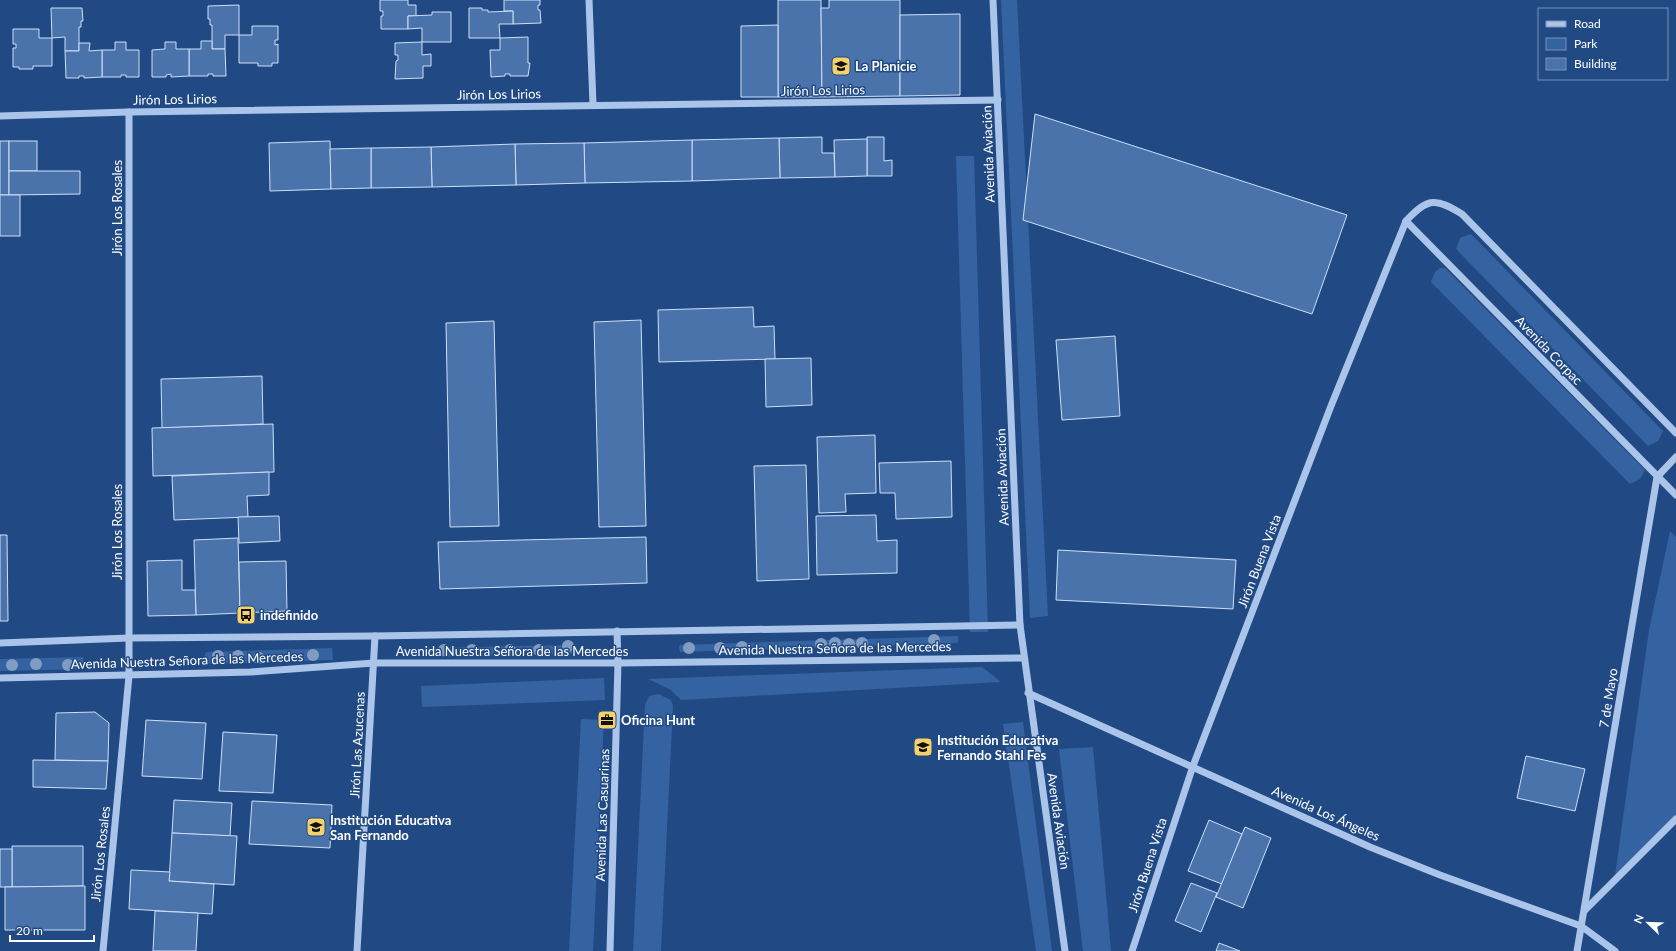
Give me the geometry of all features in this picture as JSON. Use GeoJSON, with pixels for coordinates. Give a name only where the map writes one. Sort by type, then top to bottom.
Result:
{"type":"FeatureCollection","features":[{"type":"Feature","properties":{"kind":"street"},"geometry":{"type":"LineString","coordinates":[[589,0],[593,104]]}},
{"type":"Feature","properties":{"kind":"street","name":"Avenida Aviación"},"geometry":{"type":"LineString","coordinates":[[993,0],[1020,625],[1028,692],[1065,951]]}},
{"type":"Feature","properties":{"kind":"street","name":"Jirón Los Lirios"},"geometry":{"type":"LineString","coordinates":[[0,116],[129,112],[593,104],[998,100]]}},
{"type":"Feature","properties":{"kind":"street","name":"Jirón Los Rosales"},"geometry":{"type":"LineString","coordinates":[[103,951],[129,676],[129,112]]}},
{"type":"Feature","properties":{"kind":"street","name":"Jirón Buena Vista"},"geometry":{"type":"LineString","coordinates":[[1132,951],[1193,766],[1332,406],[1406,221],[1419,207],[1428,203],[1439,202],[1462,214],[1676,433]]}},
{"type":"Feature","properties":{"kind":"street","name":"Avenida Corpac"},"geometry":{"type":"LineString","coordinates":[[1406,221],[1676,495]]}},
{"type":"Feature","properties":{"kind":"street"},"geometry":{"type":"LineString","coordinates":[[1657,477],[1676,457]]}},
{"type":"Feature","properties":{"kind":"street","name":"7 de Mayo"},"geometry":{"type":"LineString","coordinates":[[1577,951],[1657,477]]}},
{"type":"Feature","properties":{"kind":"street","name":"Avenida Nuestra Señora de las Mercedes"},"geometry":{"type":"LineString","coordinates":[[0,644],[129,638],[375,636],[1020,625]]}},
{"type":"Feature","properties":{"kind":"street","name":"Avenida Las Casuarinas"},"geometry":{"type":"LineString","coordinates":[[610,951],[618,663],[617,631]]}},
{"type":"Feature","properties":{"kind":"street","name":"Jirón Las Azucenas"},"geometry":{"type":"LineString","coordinates":[[357,951],[375,636]]}},
{"type":"Feature","properties":{"kind":"street","name":"Avenida Nuestra Señora de las Mercedes"},"geometry":{"type":"LineString","coordinates":[[0,678],[251,672],[374,663],[618,663],[1024,658]]}},
{"type":"Feature","properties":{"kind":"street","name":"Avenida Los Ángeles"},"geometry":{"type":"LineString","coordinates":[[1028,692],[1377,850],[1440,875],[1581,926],[1615,951]]}},
{"type":"Feature","properties":{"kind":"street"},"geometry":{"type":"LineString","coordinates":[[1585,910],[1676,819]]}},
{"type":"Feature","properties":{"kind":"green space"},"geometry":{"type":"Polygon","coordinates":[[[1001,0],[1017,0],[1048,616],[1030,618],[1001,0]]]}},
{"type":"Feature","properties":{"kind":"green space"},"geometry":{"type":"Polygon","coordinates":[[[956,156],[974,156],[988,632],[970,632],[956,156]]]}},
{"type":"Feature","properties":{"kind":"green space"},"geometry":{"type":"Polygon","coordinates":[[[1471,234],[1663,431],[1658,441],[1648,446],[1456,249],[1460,238],[1471,234]]]}},
{"type":"Feature","properties":{"kind":"green space"},"geometry":{"type":"Polygon","coordinates":[[[1440,268],[1445,268],[1645,470],[1640,479],[1630,484],[1431,282],[1435,272],[1440,268]]]}},
{"type":"Feature","properties":{"kind":"green space"},"geometry":{"type":"Polygon","coordinates":[[[1670,531],[1676,537],[1676,816],[1614,883],[1649,630],[1670,531]]]}},
{"type":"Feature","properties":{"kind":"green space"},"geometry":{"type":"Polygon","coordinates":[[[958,636],[958,643],[680,652],[679,647],[680,645],[958,636]]]}},
{"type":"Feature","properties":{"kind":"green space"},"geometry":{"type":"Polygon","coordinates":[[[575,645],[575,654],[428,657],[428,648],[575,645]]]}},
{"type":"Feature","properties":{"kind":"green space"},"geometry":{"type":"Polygon","coordinates":[[[332,648],[333,660],[206,664],[204,658],[206,652],[332,648]]]}},
{"type":"Feature","properties":{"kind":"green space"},"geometry":{"type":"Polygon","coordinates":[[[83,657],[84,669],[0,671],[0,659],[83,657]]]}},
{"type":"Feature","properties":{"kind":"green space"},"geometry":{"type":"Polygon","coordinates":[[[982,667],[1001,682],[681,700],[671,690],[648,679],[982,667]]]}},
{"type":"Feature","properties":{"kind":"green space"},"geometry":{"type":"Polygon","coordinates":[[[604,678],[605,700],[422,707],[421,686],[604,678]]]}},
{"type":"Feature","properties":{"kind":"green space"},"geometry":{"type":"Polygon","coordinates":[[[658,694],[671,700],[673,706],[661,951],[633,951],[645,705],[649,696],[658,694]]]}},
{"type":"Feature","properties":{"kind":"green space"},"geometry":{"type":"Polygon","coordinates":[[[581,719],[604,720],[593,951],[569,951],[581,719]]]}},
{"type":"Feature","properties":{"kind":"green space"},"geometry":{"type":"Polygon","coordinates":[[[1023,722],[1052,951],[1036,951],[1003,724],[1023,722]]]}},
{"type":"Feature","properties":{"kind":"green space"},"geometry":{"type":"Polygon","coordinates":[[[1093,747],[1111,951],[1083,951],[1059,749],[1093,747]]]}},
{"type":"Feature","properties":{"kind":"building"},"geometry":{"type":"Polygon","coordinates":[[[380,0],[408,0],[408,5],[416,5],[416,16],[408,16],[408,29],[381,29],[381,16],[383,16],[383,11],[380,11],[380,0]]]}},
{"type":"Feature","properties":{"kind":"building"},"geometry":{"type":"Polygon","coordinates":[[[504,0],[540,0],[538,10],[540,10],[541,23],[513,24],[513,11],[504,11],[504,0]]]}},
{"type":"Feature","properties":{"kind":"building"},"geometry":{"type":"Polygon","coordinates":[[[778,0],[821,0],[822,97],[778,97],[778,0]]]}},
{"type":"Feature","properties":{"kind":"building"},"geometry":{"type":"Polygon","coordinates":[[[829,0],[900,0],[900,96],[822,97],[821,8],[829,8],[829,0]]]}},
{"type":"Feature","properties":{"kind":"building"},"geometry":{"type":"Polygon","coordinates":[[[239,5],[239,35],[225,35],[225,49],[212,49],[212,25],[210,25],[210,19],[208,19],[208,6],[239,5]]]}},
{"type":"Feature","properties":{"kind":"building"},"geometry":{"type":"Polygon","coordinates":[[[51,8],[82,8],[83,21],[81,21],[81,27],[79,27],[79,51],[65,51],[65,37],[52,38],[51,8]]]}},
{"type":"Feature","properties":{"kind":"building"},"geometry":{"type":"Polygon","coordinates":[[[469,8],[482,8],[482,10],[488,10],[488,12],[513,11],[513,24],[499,24],[500,38],[469,38],[469,8]]]}},
{"type":"Feature","properties":{"kind":"building"},"geometry":{"type":"Polygon","coordinates":[[[432,12],[451,12],[451,42],[422,42],[422,28],[408,29],[408,16],[432,15],[432,12]]]}},
{"type":"Feature","properties":{"kind":"building"},"geometry":{"type":"Polygon","coordinates":[[[960,14],[960,95],[900,96],[900,15],[960,14]]]}},
{"type":"Feature","properties":{"kind":"building"},"geometry":{"type":"Polygon","coordinates":[[[778,25],[778,97],[741,97],[741,26],[778,25]]]}},
{"type":"Feature","properties":{"kind":"building"},"geometry":{"type":"Polygon","coordinates":[[[252,26],[278,26],[278,40],[275,40],[275,45],[278,44],[278,63],[272,63],[272,66],[258,66],[258,63],[239,63],[239,35],[252,35],[252,26]]]}},
{"type":"Feature","properties":{"kind":"building"},"geometry":{"type":"Polygon","coordinates":[[[13,29],[39,29],[39,38],[52,38],[52,66],[33,66],[33,69],[19,69],[19,67],[13,67],[13,48],[16,48],[16,44],[13,44],[13,29]]]}},
{"type":"Feature","properties":{"kind":"building"},"geometry":{"type":"Polygon","coordinates":[[[528,37],[528,63],[530,63],[528,76],[510,76],[510,74],[505,74],[505,76],[491,77],[490,50],[500,50],[500,38],[528,37]]]}},
{"type":"Feature","properties":{"kind":"building"},"geometry":{"type":"Polygon","coordinates":[[[201,41],[212,41],[212,49],[225,49],[226,76],[213,76],[213,74],[208,74],[208,76],[189,76],[189,49],[201,49],[201,41]]]}},
{"type":"Feature","properties":{"kind":"building"},"geometry":{"type":"Polygon","coordinates":[[[115,42],[126,42],[126,50],[139,50],[139,77],[126,77],[126,75],[121,75],[121,77],[102,77],[102,50],[115,50],[115,42]]]}},
{"type":"Feature","properties":{"kind":"building"},"geometry":{"type":"Polygon","coordinates":[[[165,42],[176,42],[176,49],[189,49],[189,76],[171,77],[171,74],[166,75],[166,77],[152,77],[152,50],[165,49],[165,42]]]}},
{"type":"Feature","properties":{"kind":"building"},"geometry":{"type":"Polygon","coordinates":[[[422,42],[422,55],[431,54],[431,66],[423,66],[423,78],[395,79],[396,61],[398,60],[398,55],[395,55],[395,43],[422,42]]]}},
{"type":"Feature","properties":{"kind":"building"},"geometry":{"type":"Polygon","coordinates":[[[79,43],[90,43],[89,51],[102,50],[102,77],[84,78],[84,76],[79,76],[79,78],[66,78],[65,51],[79,51],[79,43]]]}},
{"type":"Feature","properties":{"kind":"building"},"geometry":{"type":"Polygon","coordinates":[[[1035,114],[1347,215],[1312,314],[1023,220],[1035,114]]]}},
{"type":"Feature","properties":{"kind":"building"},"geometry":{"type":"Polygon","coordinates":[[[822,137],[822,153],[834,153],[835,177],[780,178],[779,138],[822,137]]]}},
{"type":"Feature","properties":{"kind":"building"},"geometry":{"type":"Polygon","coordinates":[[[867,137],[884,137],[884,161],[892,160],[892,176],[867,176],[867,137]]]}},
{"type":"Feature","properties":{"kind":"building"},"geometry":{"type":"Polygon","coordinates":[[[779,138],[780,178],[692,181],[692,140],[779,138]]]}},
{"type":"Feature","properties":{"kind":"building"},"geometry":{"type":"Polygon","coordinates":[[[867,139],[867,176],[835,177],[834,140],[867,139]]]}},
{"type":"Feature","properties":{"kind":"building"},"geometry":{"type":"Polygon","coordinates":[[[692,140],[692,181],[585,183],[584,143],[692,140]]]}},
{"type":"Feature","properties":{"kind":"building"},"geometry":{"type":"Polygon","coordinates":[[[0,141],[9,141],[9,195],[0,195],[0,141]]]}},
{"type":"Feature","properties":{"kind":"building"},"geometry":{"type":"Polygon","coordinates":[[[9,141],[37,141],[37,171],[9,171],[9,141]]]}},
{"type":"Feature","properties":{"kind":"building"},"geometry":{"type":"Polygon","coordinates":[[[330,141],[331,189],[270,191],[269,143],[330,141]]]}},
{"type":"Feature","properties":{"kind":"building"},"geometry":{"type":"Polygon","coordinates":[[[584,143],[585,183],[516,185],[515,144],[584,143]]]}},
{"type":"Feature","properties":{"kind":"building"},"geometry":{"type":"Polygon","coordinates":[[[515,144],[516,185],[432,187],[431,147],[515,144]]]}},
{"type":"Feature","properties":{"kind":"building"},"geometry":{"type":"Polygon","coordinates":[[[431,147],[432,187],[371,188],[371,148],[431,147]]]}},
{"type":"Feature","properties":{"kind":"building"},"geometry":{"type":"Polygon","coordinates":[[[371,148],[371,188],[331,189],[330,149],[371,148]]]}},
{"type":"Feature","properties":{"kind":"building"},"geometry":{"type":"Polygon","coordinates":[[[9,171],[80,171],[80,194],[9,195],[9,171]]]}},
{"type":"Feature","properties":{"kind":"building"},"geometry":{"type":"Polygon","coordinates":[[[0,195],[20,195],[20,236],[0,236],[0,195]]]}},
{"type":"Feature","properties":{"kind":"building"},"geometry":{"type":"Polygon","coordinates":[[[753,307],[754,327],[774,326],[775,359],[659,362],[658,310],[753,307]]]}},
{"type":"Feature","properties":{"kind":"building"},"geometry":{"type":"Polygon","coordinates":[[[641,320],[646,526],[599,527],[594,322],[641,320]]]}},
{"type":"Feature","properties":{"kind":"building"},"geometry":{"type":"Polygon","coordinates":[[[494,321],[499,526],[450,527],[446,323],[494,321]]]}},
{"type":"Feature","properties":{"kind":"building"},"geometry":{"type":"Polygon","coordinates":[[[1115,336],[1120,416],[1062,420],[1056,340],[1115,336]]]}},
{"type":"Feature","properties":{"kind":"building"},"geometry":{"type":"Polygon","coordinates":[[[811,358],[812,405],[766,407],[765,359],[811,358]]]}},
{"type":"Feature","properties":{"kind":"building"},"geometry":{"type":"Polygon","coordinates":[[[262,376],[263,424],[162,428],[161,379],[262,376]]]}},
{"type":"Feature","properties":{"kind":"building"},"geometry":{"type":"Polygon","coordinates":[[[273,424],[274,472],[153,476],[152,428],[273,424]]]}},
{"type":"Feature","properties":{"kind":"building"},"geometry":{"type":"Polygon","coordinates":[[[875,435],[876,493],[845,494],[846,512],[819,513],[817,437],[875,435]]]}},
{"type":"Feature","properties":{"kind":"building"},"geometry":{"type":"Polygon","coordinates":[[[951,461],[952,517],[896,519],[895,493],[880,493],[879,463],[951,461]]]}},
{"type":"Feature","properties":{"kind":"building"},"geometry":{"type":"Polygon","coordinates":[[[806,465],[809,579],[757,581],[754,466],[806,465]]]}},
{"type":"Feature","properties":{"kind":"building"},"geometry":{"type":"Polygon","coordinates":[[[269,472],[269,495],[247,496],[248,517],[174,520],[172,476],[269,472]]]}},
{"type":"Feature","properties":{"kind":"building"},"geometry":{"type":"Polygon","coordinates":[[[876,515],[877,541],[897,540],[897,573],[817,575],[816,516],[876,515]]]}},
{"type":"Feature","properties":{"kind":"building"},"geometry":{"type":"Polygon","coordinates":[[[279,516],[280,541],[239,543],[238,517],[279,516]]]}},
{"type":"Feature","properties":{"kind":"building"},"geometry":{"type":"Polygon","coordinates":[[[0,535],[7,535],[8,621],[0,621],[0,535]]]}},
{"type":"Feature","properties":{"kind":"building"},"geometry":{"type":"Polygon","coordinates":[[[646,537],[647,583],[440,589],[438,542],[646,537]]]}},
{"type":"Feature","properties":{"kind":"building"},"geometry":{"type":"Polygon","coordinates":[[[238,538],[240,613],[196,615],[194,540],[238,538]]]}},
{"type":"Feature","properties":{"kind":"building"},"geometry":{"type":"Polygon","coordinates":[[[1058,550],[1236,560],[1233,609],[1056,600],[1058,550]]]}},
{"type":"Feature","properties":{"kind":"building"},"geometry":{"type":"Polygon","coordinates":[[[182,560],[182,590],[195,590],[196,615],[148,616],[147,561],[182,560]]]}},
{"type":"Feature","properties":{"kind":"building"},"geometry":{"type":"Polygon","coordinates":[[[286,561],[287,611],[240,613],[239,562],[286,561]]]}},
{"type":"Feature","properties":{"kind":"building"},"geometry":{"type":"Polygon","coordinates":[[[95,712],[109,723],[108,761],[55,760],[56,713],[95,712]]]}},
{"type":"Feature","properties":{"kind":"building"},"geometry":{"type":"Polygon","coordinates":[[[146,720],[206,723],[202,779],[142,776],[146,720]]]}},
{"type":"Feature","properties":{"kind":"building"},"geometry":{"type":"Polygon","coordinates":[[[223,732],[277,735],[273,793],[219,791],[223,732]]]}},
{"type":"Feature","properties":{"kind":"building"},"geometry":{"type":"Polygon","coordinates":[[[1526,756],[1585,769],[1575,811],[1517,798],[1526,756]]]}},
{"type":"Feature","properties":{"kind":"building"},"geometry":{"type":"Polygon","coordinates":[[[33,760],[108,761],[106,789],[33,787],[33,760]]]}},
{"type":"Feature","properties":{"kind":"building"},"geometry":{"type":"Polygon","coordinates":[[[174,800],[232,803],[230,836],[172,833],[174,800]]]}},
{"type":"Feature","properties":{"kind":"building"},"geometry":{"type":"Polygon","coordinates":[[[252,801],[332,805],[330,848],[249,844],[252,801]]]}},
{"type":"Feature","properties":{"kind":"building"},"geometry":{"type":"Polygon","coordinates":[[[1209,820],[1242,834],[1222,884],[1188,871],[1209,820]]]}},
{"type":"Feature","properties":{"kind":"building"},"geometry":{"type":"Polygon","coordinates":[[[1245,827],[1271,838],[1243,908],[1216,897],[1245,827]]]}},
{"type":"Feature","properties":{"kind":"building"},"geometry":{"type":"Polygon","coordinates":[[[172,833],[237,836],[234,885],[169,881],[172,833]]]}},
{"type":"Feature","properties":{"kind":"building"},"geometry":{"type":"Polygon","coordinates":[[[12,846],[83,846],[83,886],[12,887],[12,846]]]}},
{"type":"Feature","properties":{"kind":"building"},"geometry":{"type":"Polygon","coordinates":[[[0,849],[12,849],[12,887],[0,887],[0,849]]]}},
{"type":"Feature","properties":{"kind":"building"},"geometry":{"type":"Polygon","coordinates":[[[131,870],[170,872],[169,881],[214,884],[212,914],[129,909],[131,870]]]}},
{"type":"Feature","properties":{"kind":"building"},"geometry":{"type":"Polygon","coordinates":[[[1191,883],[1217,893],[1201,932],[1175,921],[1191,883]]]}},
{"type":"Feature","properties":{"kind":"building"},"geometry":{"type":"Polygon","coordinates":[[[85,886],[85,930],[5,930],[5,887],[85,886]]]}},
{"type":"Feature","properties":{"kind":"building"},"geometry":{"type":"Polygon","coordinates":[[[155,911],[198,913],[196,951],[153,951],[155,911]]]}},
{"type":"Feature","properties":{"kind":"building"},"geometry":{"type":"Polygon","coordinates":[[[1219,943],[1240,951],[1216,951],[1219,943]]]}},
{"type":"Feature","properties":{"kind":"place","name":"La Planicie"},"geometry":{"type":"Point","coordinates":[841,66]}},
{"type":"Feature","properties":{"kind":"place","name":"indefinido"},"geometry":{"type":"Point","coordinates":[246,615]}},
{"type":"Feature","properties":{"kind":"place","name":"Oficina Hunt"},"geometry":{"type":"Point","coordinates":[607,720]}},
{"type":"Feature","properties":{"kind":"place","name":"Institución Educativa Fernando Stahl Fes"},"geometry":{"type":"Point","coordinates":[923,747]}},
{"type":"Feature","properties":{"kind":"place","name":"Institución Educativa San Fernando"},"geometry":{"type":"Point","coordinates":[316,827]}}]}
